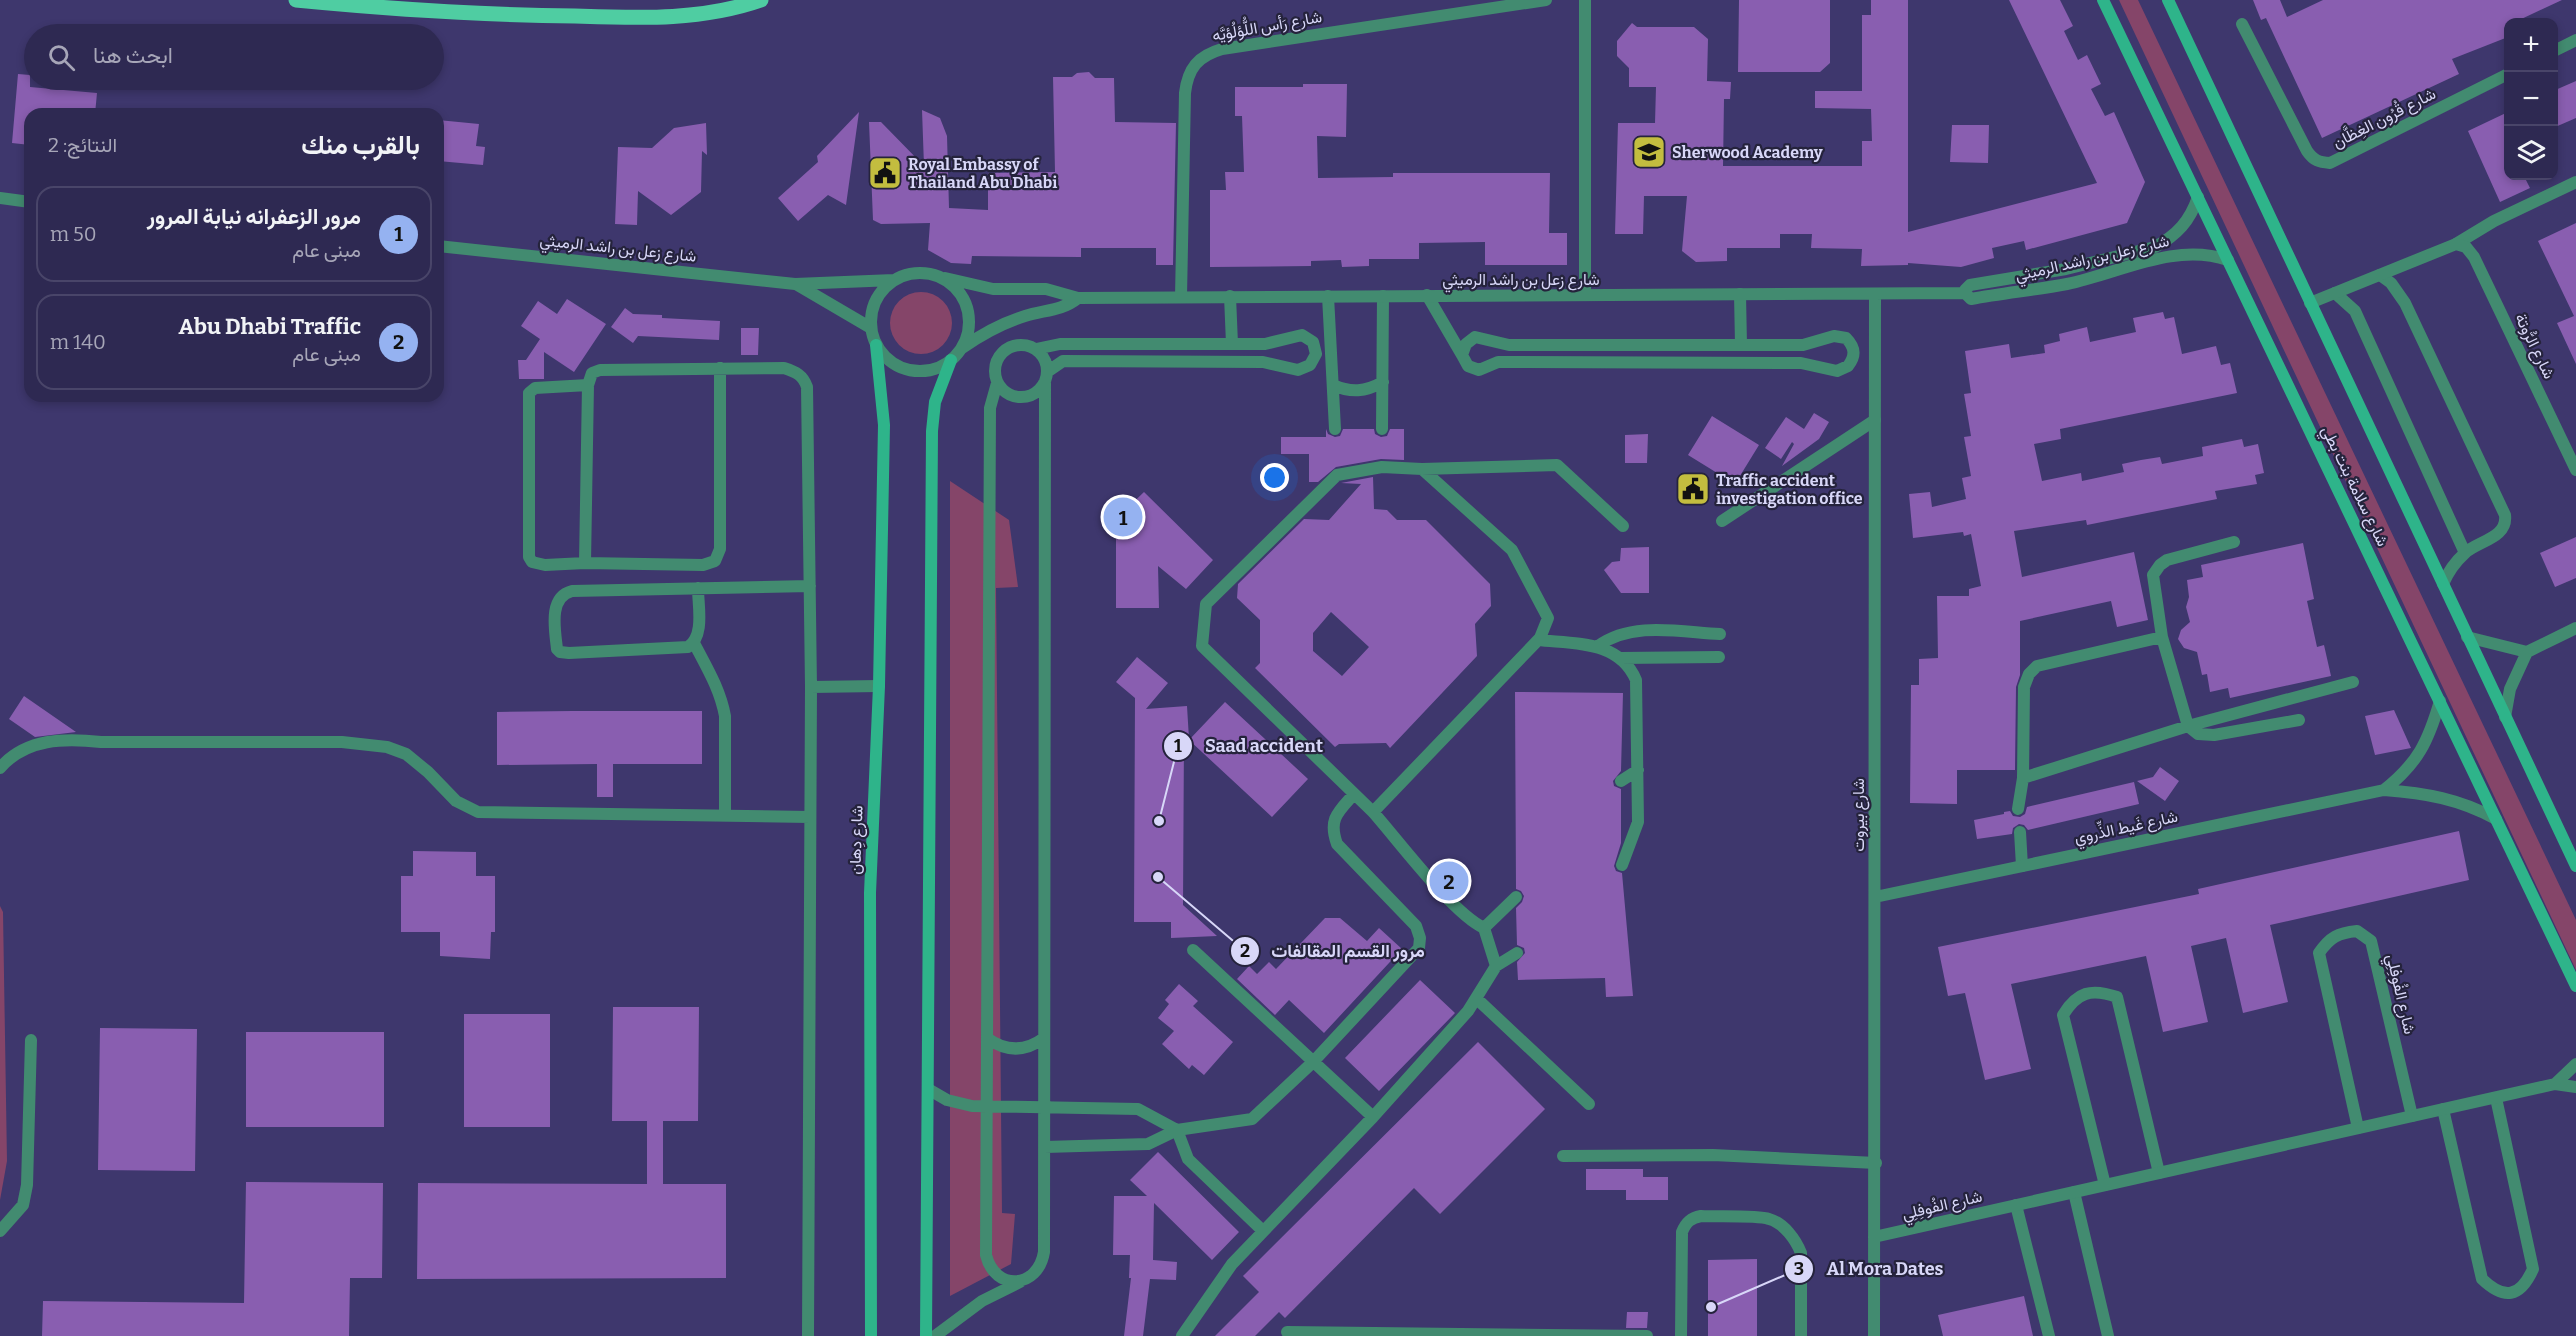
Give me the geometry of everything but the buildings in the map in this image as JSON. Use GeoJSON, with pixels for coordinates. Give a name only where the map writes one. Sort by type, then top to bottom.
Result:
{"type":"FeatureCollection","features":[{"type":"Feature","properties":{"kind":"main road"},"geometry":{"type":"LineString","coordinates":[[296,0],[454,13],[613,17],[693,16],[718,12],[761,0]]}},
{"type":"Feature","properties":{"kind":"main road","name":"شارع سلامة بنت بطي"},"geometry":{"type":"LineString","coordinates":[[2103,0],[2576,986]]}},
{"type":"Feature","properties":{"kind":"main road"},"geometry":{"type":"LineString","coordinates":[[2168,0],[2576,866]]}},
{"type":"Feature","properties":{"kind":"main road","name":"شارع دِهان"},"geometry":{"type":"LineString","coordinates":[[871,1336],[870,893],[879,686],[884,425],[876,345]]}},
{"type":"Feature","properties":{"kind":"main road"},"geometry":{"type":"LineString","coordinates":[[926,1336],[932,431],[936,402],[951,360]]}},
{"type":"Feature","properties":{"kind":"street","name":"شارع رَأس اللُّؤلُؤيَّه"},"geometry":{"type":"LineString","coordinates":[[1181,297],[1185,93],[1187,77],[1195,63],[1206,54],[1222,49],[1546,0]]}},
{"type":"Feature","properties":{"kind":"street"},"geometry":{"type":"LineString","coordinates":[[1585,0],[1585,295]]}},
{"type":"Feature","properties":{"kind":"street","name":"شارع قُرُون الغِظَّان"},"geometry":{"type":"LineString","coordinates":[[2242,24],[2307,152],[2312,159],[2319,162],[2330,163],[2504,76]]}},
{"type":"Feature","properties":{"kind":"street"},"geometry":{"type":"LineString","coordinates":[[2558,49],[2576,40]]}},
{"type":"Feature","properties":{"kind":"street"},"geometry":{"type":"LineString","coordinates":[[2310,303],[2456,244],[2494,221],[2576,182]]}},
{"type":"Feature","properties":{"kind":"street","name":"شارع زعل بن راشد الرميثي"},"geometry":{"type":"LineString","coordinates":[[1965,293],[1971,285],[2066,269],[2155,247],[2182,227],[2198,197]]}},
{"type":"Feature","properties":{"kind":"street"},"geometry":{"type":"LineString","coordinates":[[0,198],[24,201]]}},
{"type":"Feature","properties":{"kind":"street","name":"شارع الرُّوتة"},"geometry":{"type":"LineString","coordinates":[[2456,244],[2466,247],[2474,257],[2576,470]]}},
{"type":"Feature","properties":{"kind":"street","name":"شارع زعل بن راشد الرميثي"},"geometry":{"type":"LineString","coordinates":[[444,247],[795,284],[894,280]]}},
{"type":"Feature","properties":{"kind":"street","name":"شارع زعل بن راشد الرميثي"},"geometry":{"type":"LineString","coordinates":[[945,278],[993,289],[1046,289],[1078,298],[1965,293],[1971,299],[2022,292],[2111,273],[2187,253],[2215,255],[2229,260]]}},
{"type":"Feature","properties":{"kind":"street"},"geometry":{"type":"LineString","coordinates":[[919,272],[945,278],[957,288],[966,302],[970,317],[968,333],[962,348],[951,360],[936,369],[918,372],[902,368],[887,359],[876,345],[871,328],[871,314],[876,300],[883,289],[894,280],[919,272]]}},
{"type":"Feature","properties":{"kind":"street"},"geometry":{"type":"LineString","coordinates":[[2380,275],[2391,283],[2405,303],[2505,515],[2504,525],[2499,533],[2465,553],[2452,566],[2443,584]]}},
{"type":"Feature","properties":{"kind":"street","name":"شارع زعل بن راشد الرميثي"},"geometry":{"type":"LineString","coordinates":[[795,284],[871,328]]}},
{"type":"Feature","properties":{"kind":"street"},"geometry":{"type":"LineString","coordinates":[[2335,293],[2355,310],[2465,553]]}},
{"type":"Feature","properties":{"kind":"street"},"geometry":{"type":"LineString","coordinates":[[1740,294],[1741,345]]}},
{"type":"Feature","properties":{"kind":"street","name":"شارع بيروت"},"geometry":{"type":"LineString","coordinates":[[1874,1336],[1876,1163],[1875,294]]}},
{"type":"Feature","properties":{"kind":"street"},"geometry":{"type":"LineString","coordinates":[[1230,296],[1232,344]]}},
{"type":"Feature","properties":{"kind":"street"},"geometry":{"type":"LineString","coordinates":[[1328,296],[1335,429]]}},
{"type":"Feature","properties":{"kind":"street"},"geometry":{"type":"LineString","coordinates":[[1382,429],[1383,296]]}},
{"type":"Feature","properties":{"kind":"street"},"geometry":{"type":"LineString","coordinates":[[1427,296],[1468,366],[1479,370],[1498,362],[1517,362],[1801,363],[1837,371],[1848,366],[1854,355],[1851,343],[1840,336],[1803,345],[1509,345],[1475,337],[1466,344],[1462,355]]}},
{"type":"Feature","properties":{"kind":"street","name":"شارع زعل بن راشد الرميثي"},"geometry":{"type":"LineString","coordinates":[[962,348],[992,328],[1027,315],[1056,310],[1078,298]]}},
{"type":"Feature","properties":{"kind":"street"},"geometry":{"type":"LineString","coordinates":[[935,1336],[982,1301],[1024,1280],[1039,1269],[1044,1252],[1046,376],[1042,355],[1027,345],[1008,348],[995,363],[994,373],[997,383],[1011,396],[1021,397],[1031,395],[1046,376],[1063,361],[1263,362],[1298,370],[1310,365],[1316,354],[1312,342],[1302,335],[1265,344],[1060,344],[1036,349]]}},
{"type":"Feature","properties":{"kind":"street"},"geometry":{"type":"LineString","coordinates":[[588,385],[535,388],[528,398],[529,557],[532,562],[545,565],[585,563],[703,565],[715,561],[720,549],[720,368]]}},
{"type":"Feature","properties":{"kind":"street"},"geometry":{"type":"LineString","coordinates":[[585,563],[588,385],[591,373],[600,370],[784,368],[804,378],[807,387],[811,687],[808,1336]]}},
{"type":"Feature","properties":{"kind":"street"},"geometry":{"type":"LineString","coordinates":[[1333,385],[1353,391],[1364,391],[1383,382]]}},
{"type":"Feature","properties":{"kind":"street"},"geometry":{"type":"LineString","coordinates":[[997,383],[990,408],[986,1255],[992,1271],[999,1277],[1007,1280],[1024,1280]]}},
{"type":"Feature","properties":{"kind":"street"},"geometry":{"type":"LineString","coordinates":[[1722,521],[1875,420]]}},
{"type":"Feature","properties":{"kind":"street"},"geometry":{"type":"LineString","coordinates":[[1336,461],[1337,475]]}},
{"type":"Feature","properties":{"kind":"street"},"geometry":{"type":"LineString","coordinates":[[1496,966],[1484,928],[1473,923],[1373,812],[1202,646],[1206,604],[1337,475],[1382,464],[1422,469],[1557,465],[1623,526]]}},
{"type":"Feature","properties":{"kind":"street"},"geometry":{"type":"LineString","coordinates":[[1373,812],[1538,640],[1545,630],[1548,618],[1512,550],[1422,469]]}},
{"type":"Feature","properties":{"kind":"street"},"geometry":{"type":"LineString","coordinates":[[2234,542],[2167,560],[2153,574],[2162,637],[2188,726],[2198,734],[2214,735],[2299,720]]}},
{"type":"Feature","properties":{"kind":"street"},"geometry":{"type":"LineString","coordinates":[[698,588],[699,630],[694,643],[681,649],[564,653],[557,649],[556,608],[561,597],[572,591],[698,588],[810,586]]}},
{"type":"Feature","properties":{"kind":"street"},"geometry":{"type":"LineString","coordinates":[[2505,717],[2510,689],[2527,652],[2576,628]]}},
{"type":"Feature","properties":{"kind":"street"},"geometry":{"type":"LineString","coordinates":[[1598,646],[1616,635],[1635,631],[1720,634]]}},
{"type":"Feature","properties":{"kind":"street"},"geometry":{"type":"LineString","coordinates":[[2018,809],[2023,778],[2024,687],[2029,674],[2037,666],[2162,637]]}},
{"type":"Feature","properties":{"kind":"street"},"geometry":{"type":"LineString","coordinates":[[2467,637],[2527,652]]}},
{"type":"Feature","properties":{"kind":"street"},"geometry":{"type":"LineString","coordinates":[[1538,640],[1598,646],[1620,658],[1632,671],[1636,680],[1638,822],[1622,865]]}},
{"type":"Feature","properties":{"kind":"street"},"geometry":{"type":"LineString","coordinates":[[694,643],[723,702],[725,816]]}},
{"type":"Feature","properties":{"kind":"street"},"geometry":{"type":"LineString","coordinates":[[1620,658],[1719,657]]}},
{"type":"Feature","properties":{"kind":"street"},"geometry":{"type":"LineString","coordinates":[[2023,778],[2188,726],[2353,682]]}},
{"type":"Feature","properties":{"kind":"street"},"geometry":{"type":"LineString","coordinates":[[811,687],[879,686]]}},
{"type":"Feature","properties":{"kind":"street"},"geometry":{"type":"LineString","coordinates":[[2384,790],[2414,763],[2423,750],[2440,701]]}},
{"type":"Feature","properties":{"kind":"street"},"geometry":{"type":"LineString","coordinates":[[0,768],[25,747],[72,739],[101,742],[342,742],[387,747],[406,754],[428,772],[456,801],[478,812],[810,817]]}},
{"type":"Feature","properties":{"kind":"street"},"geometry":{"type":"LineString","coordinates":[[1621,781],[1638,770]]}},
{"type":"Feature","properties":{"kind":"street","name":"شارع غَيط الذِّروي"},"geometry":{"type":"LineString","coordinates":[[1875,897],[2384,790],[2442,797],[2476,808],[2496,819]]}},
{"type":"Feature","properties":{"kind":"street"},"geometry":{"type":"LineString","coordinates":[[1044,1147],[1148,1144],[1176,1130],[1252,1119],[1313,1062],[1419,948],[1420,938],[1416,926],[1337,844],[1332,830],[1338,812],[1354,794]]}},
{"type":"Feature","properties":{"kind":"street"},"geometry":{"type":"LineString","coordinates":[[2020,832],[2022,866]]}},
{"type":"Feature","properties":{"kind":"street"},"geometry":{"type":"LineString","coordinates":[[1484,928],[1516,897]]}},
{"type":"Feature","properties":{"kind":"street","name":"شارع الفُوفِلِي"},"geometry":{"type":"LineString","coordinates":[[2358,1128],[2319,953],[2329,939],[2342,932],[2357,931],[2371,941],[2412,1116]]}},
{"type":"Feature","properties":{"kind":"street"},"geometry":{"type":"LineString","coordinates":[[1193,950],[1373,1117]]}},
{"type":"Feature","properties":{"kind":"street"},"geometry":{"type":"LineString","coordinates":[[1182,1336],[1232,1264],[1373,1117],[1477,999],[1496,966],[1517,953]]}},
{"type":"Feature","properties":{"kind":"street"},"geometry":{"type":"LineString","coordinates":[[2105,1185],[2063,1016],[2072,1000],[2086,993],[2103,992],[2117,997],[2159,1173]]}},
{"type":"Feature","properties":{"kind":"street"},"geometry":{"type":"LineString","coordinates":[[1477,999],[1589,1104]]}},
{"type":"Feature","properties":{"kind":"street"},"geometry":{"type":"LineString","coordinates":[[987,1038],[1005,1048],[1016,1049],[1026,1048],[1044,1038]]}},
{"type":"Feature","properties":{"kind":"street"},"geometry":{"type":"LineString","coordinates":[[0,1231],[23,1205],[27,1185],[31,1040]]}},
{"type":"Feature","properties":{"kind":"street"},"geometry":{"type":"LineString","coordinates":[[2555,1084],[2576,1064]]}},
{"type":"Feature","properties":{"kind":"street","name":"شارع الفُوفِلِي"},"geometry":{"type":"LineString","coordinates":[[1874,1237],[2555,1084],[2576,1087]]}},
{"type":"Feature","properties":{"kind":"street"},"geometry":{"type":"LineString","coordinates":[[928,1089],[957,1104],[986,1107],[1138,1109],[1176,1130],[1188,1159],[1263,1231]]}},
{"type":"Feature","properties":{"kind":"street"},"geometry":{"type":"LineString","coordinates":[[2443,1109],[2482,1279],[2495,1292],[2512,1293],[2526,1286],[2532,1269],[2496,1098]]}},
{"type":"Feature","properties":{"kind":"street"},"geometry":{"type":"LineString","coordinates":[[1563,1156],[1713,1155],[1876,1163]]}},
{"type":"Feature","properties":{"kind":"street"},"geometry":{"type":"LineString","coordinates":[[2074,1192],[2108,1336]]}},
{"type":"Feature","properties":{"kind":"street"},"geometry":{"type":"LineString","coordinates":[[2016,1205],[2049,1336]]}},
{"type":"Feature","properties":{"kind":"street"},"geometry":{"type":"LineString","coordinates":[[1681,1336],[1682,1232],[1692,1218],[1701,1216],[1769,1219],[1784,1228],[1798,1244],[1801,1253],[1800,1336]]}},
{"type":"Feature","properties":{"kind":"street"},"geometry":{"type":"LineString","coordinates":[[1287,1332],[1647,1336]]}},
{"type":"Feature","properties":{"kind":"shaded area"},"geometry":{"type":"Polygon","coordinates":[[[2119,0],[2138,0],[2576,920],[2576,970],[2119,0]]]}},
{"type":"Feature","properties":{"kind":"shaded area"},"geometry":{"type":"Polygon","coordinates":[[[921,292],[933,294],[943,301],[950,311],[952,323],[950,335],[943,345],[933,352],[921,354],[909,352],[899,345],[892,335],[890,323],[892,311],[899,301],[909,294],[921,292]]]}},
{"type":"Feature","properties":{"kind":"shaded area"},"geometry":{"type":"Polygon","coordinates":[[[950,481],[1009,520],[1018,587],[996,588],[1002,1213],[1015,1214],[1011,1264],[950,1296],[950,481]]]}},
{"type":"Feature","properties":{"kind":"shaded area"},"geometry":{"type":"Polygon","coordinates":[[[0,906],[3,912],[7,1161],[0,1200],[0,906]]]}},
{"type":"Feature","properties":{"kind":"place","name":"Sherwood Academy"},"geometry":{"type":"Point","coordinates":[1649,152]}},
{"type":"Feature","properties":{"kind":"place","name":"Royal Embassy of Thailand Abu Dhabi"},"geometry":{"type":"Point","coordinates":[885,173]}},
{"type":"Feature","properties":{"kind":"place","name":"Traffic accident investigation office"},"geometry":{"type":"Point","coordinates":[1693,489]}},
{"type":"Feature","properties":{"kind":"place","name":"مرور الزعفرانه نيابة المرور"},"geometry":{"type":"Point","coordinates":[1123,517]}},
{"type":"Feature","properties":{"kind":"place","name":"Saad accident"},"geometry":{"type":"Point","coordinates":[1159,821]}},
{"type":"Feature","properties":{"kind":"place","name":"مرور القسم المقالفات"},"geometry":{"type":"Point","coordinates":[1158,877]}},
{"type":"Feature","properties":{"kind":"place","name":"Abu Dhabi Traffic"},"geometry":{"type":"Point","coordinates":[1449,881]}},
{"type":"Feature","properties":{"kind":"place","name":"Al Mora Dates"},"geometry":{"type":"Point","coordinates":[1711,1307]}}]}
